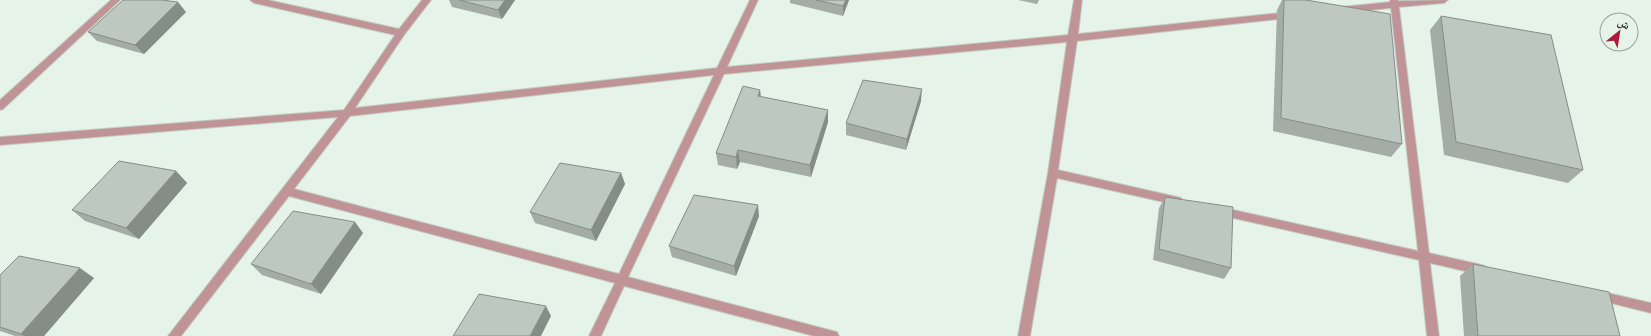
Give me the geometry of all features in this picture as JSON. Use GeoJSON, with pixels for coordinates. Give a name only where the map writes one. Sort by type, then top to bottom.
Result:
{"type":"FeatureCollection","features":[{"type":"Feature","properties":{"kind":"street"},"geometry":{"type":"LineString","coordinates":[[0,106],[116,0]]}},
{"type":"Feature","properties":{"kind":"street"},"geometry":{"type":"LineString","coordinates":[[254,0],[401,33]]}},
{"type":"Feature","properties":{"kind":"street"},"geometry":{"type":"LineString","coordinates":[[174,336],[346,113],[401,33],[427,0]]}},
{"type":"Feature","properties":{"kind":"street"},"geometry":{"type":"LineString","coordinates":[[595,336],[719,71],[754,0]]}},
{"type":"Feature","properties":{"kind":"street"},"geometry":{"type":"LineString","coordinates":[[1024,336],[1053,173],[1078,0]]}},
{"type":"Feature","properties":{"kind":"street"},"geometry":{"type":"LineString","coordinates":[[1332,11],[1395,2],[1444,0]]}},
{"type":"Feature","properties":{"kind":"street"},"geometry":{"type":"LineString","coordinates":[[1395,2],[1433,336]]}},
{"type":"Feature","properties":{"kind":"street"},"geometry":{"type":"LineString","coordinates":[[0,142],[346,113],[719,71],[1073,38],[1301,14]]}},
{"type":"Feature","properties":{"kind":"street"},"geometry":{"type":"LineString","coordinates":[[1053,173],[1184,203]]}},
{"type":"Feature","properties":{"kind":"street"},"geometry":{"type":"LineString","coordinates":[[286,191],[833,336]]}},
{"type":"Feature","properties":{"kind":"street"},"geometry":{"type":"LineString","coordinates":[[1207,208],[1492,272]]}},
{"type":"Feature","properties":{"kind":"street"},"geometry":{"type":"LineString","coordinates":[[1590,295],[1651,308]]}},
{"type":"Feature","properties":{"kind":"building"},"geometry":{"type":"Polygon","coordinates":[[[123,0],[162,0],[178,2],[135,45],[88,32],[123,0]]]}},
{"type":"Feature","properties":{"kind":"building"},"geometry":{"type":"Polygon","coordinates":[[[459,0],[505,0],[498,10],[459,0]]]}},
{"type":"Feature","properties":{"kind":"building"},"geometry":{"type":"Polygon","coordinates":[[[816,0],[846,0],[843,6],[816,0]]]}},
{"type":"Feature","properties":{"kind":"building"},"geometry":{"type":"Polygon","coordinates":[[[1284,0],[1306,0],[1390,14],[1402,144],[1281,118],[1284,0]]]}},
{"type":"Feature","properties":{"kind":"building"},"geometry":{"type":"Polygon","coordinates":[[[1441,16],[1551,35],[1583,170],[1456,142],[1441,16]]]}},
{"type":"Feature","properties":{"kind":"building"},"geometry":{"type":"Polygon","coordinates":[[[863,80],[922,89],[907,139],[846,123],[863,80]]]}},
{"type":"Feature","properties":{"kind":"building"},"geometry":{"type":"Polygon","coordinates":[[[743,86],[760,90],[758,96],[828,110],[810,165],[738,150],[736,157],[716,153],[743,86]]]}},
{"type":"Feature","properties":{"kind":"building"},"geometry":{"type":"Polygon","coordinates":[[[119,161],[176,171],[126,228],[72,210],[119,161]]]}},
{"type":"Feature","properties":{"kind":"building"},"geometry":{"type":"Polygon","coordinates":[[[560,163],[621,173],[591,230],[530,212],[560,163]]]}},
{"type":"Feature","properties":{"kind":"building"},"geometry":{"type":"Polygon","coordinates":[[[694,195],[758,205],[734,266],[669,246],[694,195]]]}},
{"type":"Feature","properties":{"kind":"building"},"geometry":{"type":"Polygon","coordinates":[[[1165,197],[1233,207],[1231,268],[1159,249],[1165,197]]]}},
{"type":"Feature","properties":{"kind":"building"},"geometry":{"type":"Polygon","coordinates":[[[293,211],[355,222],[311,284],[251,264],[293,211]]]}},
{"type":"Feature","properties":{"kind":"building"},"geometry":{"type":"Polygon","coordinates":[[[19,256],[80,268],[21,334],[0,327],[0,275],[19,256]]]}},
{"type":"Feature","properties":{"kind":"building"},"geometry":{"type":"Polygon","coordinates":[[[1473,264],[1609,292],[1620,336],[1478,336],[1473,264]]]}},
{"type":"Feature","properties":{"kind":"building"},"geometry":{"type":"Polygon","coordinates":[[[479,294],[546,306],[530,336],[453,336],[479,294]]]}}]}
